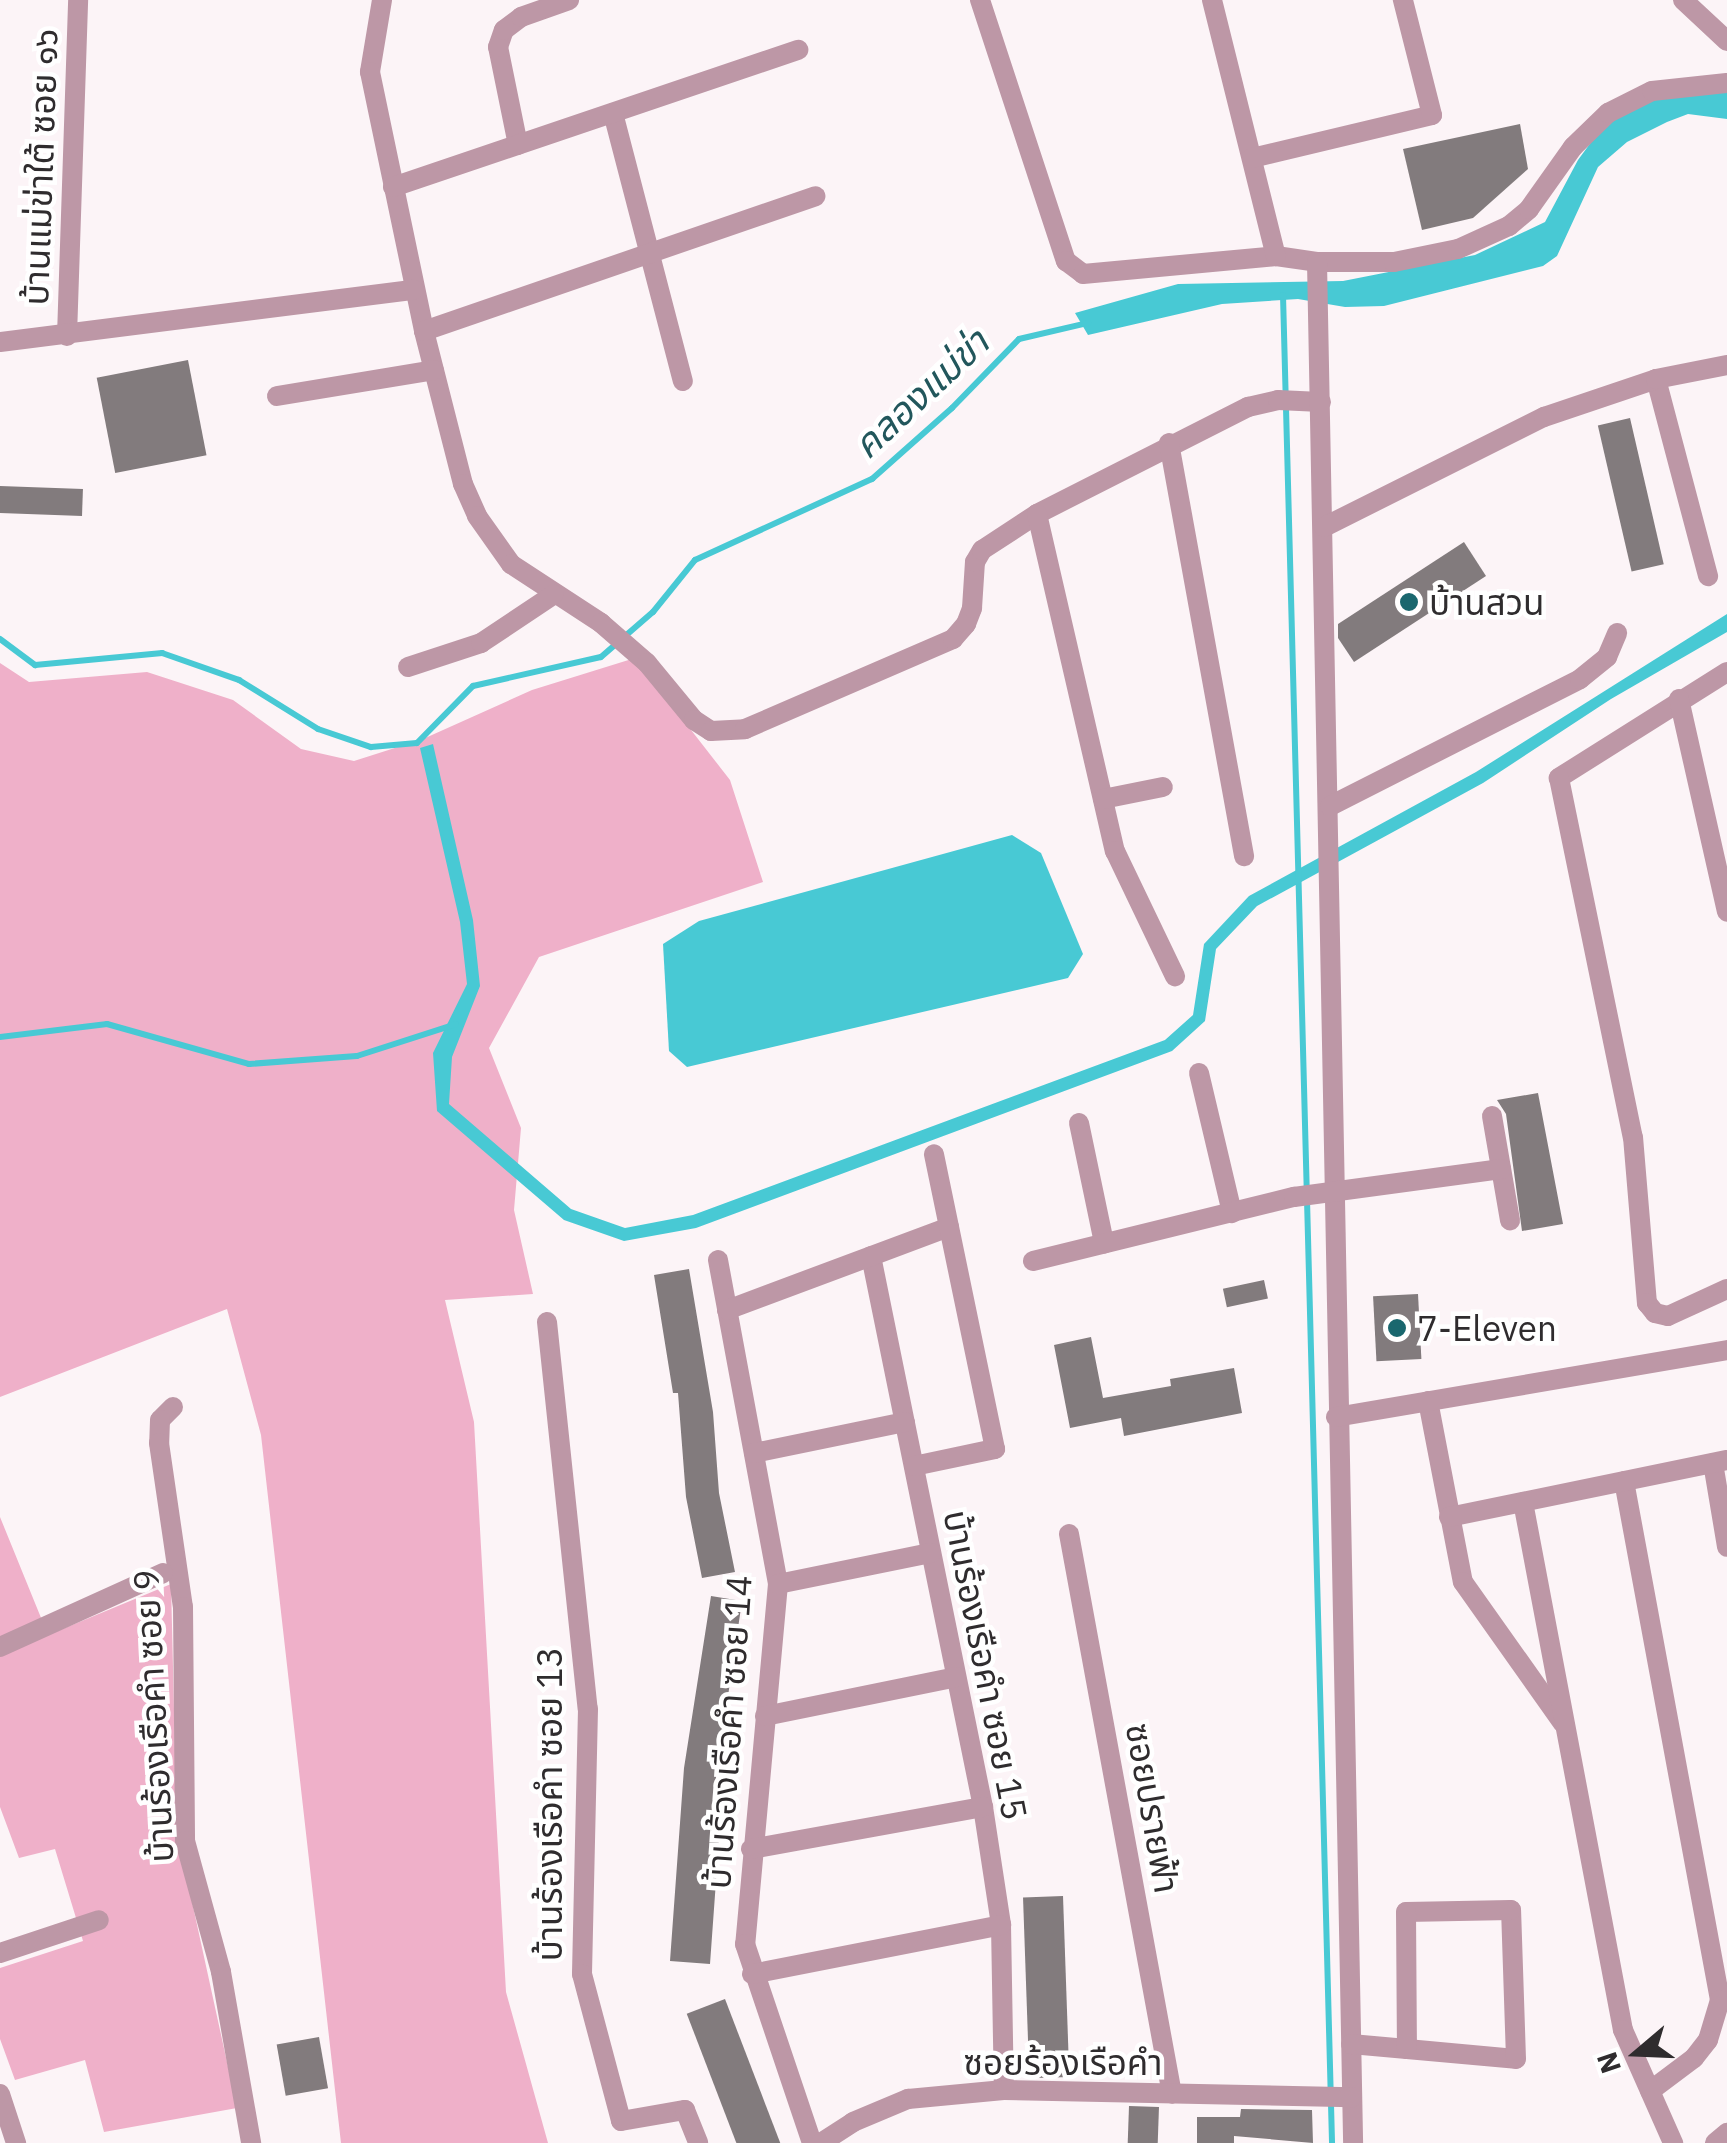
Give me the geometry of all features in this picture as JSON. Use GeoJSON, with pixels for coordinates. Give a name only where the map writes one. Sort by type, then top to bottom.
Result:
{"type":"FeatureCollection","features":[{"type":"Feature","properties":{"kind":"street","name":"บ้านแม่ข่าใต้ ซอย ๑๖"},"geometry":{"type":"LineString","coordinates":[[66,336],[78,0]]}},
{"type":"Feature","properties":{"kind":"street"},"geometry":{"type":"LineString","coordinates":[[382,0],[370,72],[414,290],[463,484],[476,516],[511,564],[552,595],[601,623],[647,663],[694,720],[711,731],[745,729],[952,639],[966,624],[972,608],[975,562],[982,550],[1037,514],[1169,443],[1248,407],[1288,401],[1321,402]]}},
{"type":"Feature","properties":{"kind":"street"},"geometry":{"type":"LineString","coordinates":[[518,145],[498,47],[504,30],[521,17],[569,0]]}},
{"type":"Feature","properties":{"kind":"street"},"geometry":{"type":"LineString","coordinates":[[980,0],[1066,261],[1083,274],[1276,256],[1317,262],[1394,262],[1458,249],[1487,238],[1530,209],[1590,127],[1617,107],[1680,84],[1727,83]]}},
{"type":"Feature","properties":{"kind":"street"},"geometry":{"type":"LineString","coordinates":[[1212,0],[1276,256]]}},
{"type":"Feature","properties":{"kind":"street"},"geometry":{"type":"LineString","coordinates":[[1252,158],[1432,115],[1403,0]]}},
{"type":"Feature","properties":{"kind":"street"},"geometry":{"type":"LineString","coordinates":[[1683,0],[1727,41]]}},
{"type":"Feature","properties":{"kind":"street"},"geometry":{"type":"LineString","coordinates":[[393,187],[798,50]]}},
{"type":"Feature","properties":{"kind":"street"},"geometry":{"type":"LineString","coordinates":[[613,113],[683,382]]}},
{"type":"Feature","properties":{"kind":"street"},"geometry":{"type":"LineString","coordinates":[[424,331],[815,196]]}},
{"type":"Feature","properties":{"kind":"street"},"geometry":{"type":"LineString","coordinates":[[1317,262],[1331,835],[1336,1417],[1351,2044],[1335,2096],[1353,2143]]}},
{"type":"Feature","properties":{"kind":"street"},"geometry":{"type":"LineString","coordinates":[[0,342],[414,290]]}},
{"type":"Feature","properties":{"kind":"street"},"geometry":{"type":"LineString","coordinates":[[1324,527],[1544,417],[1656,379],[1727,365]]}},
{"type":"Feature","properties":{"kind":"street"},"geometry":{"type":"LineString","coordinates":[[277,396],[434,370]]}},
{"type":"Feature","properties":{"kind":"street"},"geometry":{"type":"LineString","coordinates":[[1656,379],[1708,576]]}},
{"type":"Feature","properties":{"kind":"street"},"geometry":{"type":"LineString","coordinates":[[1169,443],[1244,856]]}},
{"type":"Feature","properties":{"kind":"street"},"geometry":{"type":"LineString","coordinates":[[1037,514],[1122,871],[1175,976]]}},
{"type":"Feature","properties":{"kind":"street"},"geometry":{"type":"LineString","coordinates":[[408,666],[480,642],[552,595]]}},
{"type":"Feature","properties":{"kind":"street"},"geometry":{"type":"LineString","coordinates":[[1330,806],[1580,680],[1608,657],[1617,633]]}},
{"type":"Feature","properties":{"kind":"street"},"geometry":{"type":"LineString","coordinates":[[1727,672],[1559,778],[1633,1137],[1648,1303],[1655,1313],[1668,1316],[1727,1289]]}},
{"type":"Feature","properties":{"kind":"street"},"geometry":{"type":"LineString","coordinates":[[1679,699],[1727,912]]}},
{"type":"Feature","properties":{"kind":"street"},"geometry":{"type":"LineString","coordinates":[[1103,799],[1163,787]]}},
{"type":"Feature","properties":{"kind":"street"},"geometry":{"type":"LineString","coordinates":[[1200,1073],[1232,1213]]}},
{"type":"Feature","properties":{"kind":"street"},"geometry":{"type":"LineString","coordinates":[[1492,1116],[1510,1220]]}},
{"type":"Feature","properties":{"kind":"street"},"geometry":{"type":"LineString","coordinates":[[1079,1123],[1104,1244]]}},
{"type":"Feature","properties":{"kind":"street"},"geometry":{"type":"LineString","coordinates":[[914,1466],[995,1449],[934,1154]]}},
{"type":"Feature","properties":{"kind":"street"},"geometry":{"type":"LineString","coordinates":[[1032,1260],[1294,1198],[1501,1169]]}},
{"type":"Feature","properties":{"kind":"street"},"geometry":{"type":"LineString","coordinates":[[728,1310],[949,1226]]}},
{"type":"Feature","properties":{"kind":"street","name":"บ้านร้องเรือคำ ซอย 15"},"geometry":{"type":"LineString","coordinates":[[870,1256],[983,1807],[1000,1925],[1004,2090]]}},
{"type":"Feature","properties":{"kind":"street","name":"บ้านร้องเรือคำ ซอย 14"},"geometry":{"type":"LineString","coordinates":[[718,1260],[778,1584],[744,1944],[812,2143]]}},
{"type":"Feature","properties":{"kind":"street","name":"บ้านร้องเรือคำ ซอย 13"},"geometry":{"type":"LineString","coordinates":[[547,1322],[588,1709],[582,1974],[621,2122],[685,2110],[698,2143]]}},
{"type":"Feature","properties":{"kind":"street"},"geometry":{"type":"LineString","coordinates":[[1336,1417],[1727,1350]]}},
{"type":"Feature","properties":{"kind":"street"},"geometry":{"type":"LineString","coordinates":[[1428,1402],[1463,1582],[1567,1729]]}},
{"type":"Feature","properties":{"kind":"street","name":"บ้านร้องเรือคำ ซอย 9"},"geometry":{"type":"LineString","coordinates":[[173,1406],[160,1420],[158,1443],[182,1608],[186,1841],[225,1991],[251,2143]]}},
{"type":"Feature","properties":{"kind":"street"},"geometry":{"type":"LineString","coordinates":[[754,1453],[905,1422]]}},
{"type":"Feature","properties":{"kind":"street"},"geometry":{"type":"LineString","coordinates":[[1449,1517],[1720,1462],[1727,1547]]}},
{"type":"Feature","properties":{"kind":"street"},"geometry":{"type":"LineString","coordinates":[[1624,1481],[1720,2000],[1708,2040],[1694,2058],[1650,2091]]}},
{"type":"Feature","properties":{"kind":"street"},"geometry":{"type":"LineString","coordinates":[[1523,1502],[1622,2030],[1673,2143]]}},
{"type":"Feature","properties":{"kind":"street","name":"ซอยปรายฟ้า"},"geometry":{"type":"LineString","coordinates":[[1070,1534],[1172,2094]]}},
{"type":"Feature","properties":{"kind":"street"},"geometry":{"type":"LineString","coordinates":[[778,1584],[932,1553]]}},
{"type":"Feature","properties":{"kind":"street"},"geometry":{"type":"LineString","coordinates":[[0,1647],[163,1573]]}},
{"type":"Feature","properties":{"kind":"street"},"geometry":{"type":"LineString","coordinates":[[764,1716],[956,1677]]}},
{"type":"Feature","properties":{"kind":"street"},"geometry":{"type":"LineString","coordinates":[[751,1849],[983,1807]]}},
{"type":"Feature","properties":{"kind":"street"},"geometry":{"type":"LineString","coordinates":[[1351,2044],[1407,2049],[1516,2058],[1511,1910],[1406,1912],[1407,2049]]}},
{"type":"Feature","properties":{"kind":"street"},"geometry":{"type":"LineString","coordinates":[[0,1953],[99,1920]]}},
{"type":"Feature","properties":{"kind":"street"},"geometry":{"type":"LineString","coordinates":[[752,1974],[1000,1925]]}},
{"type":"Feature","properties":{"kind":"street","name":"ซอยร้องเรือคำ"},"geometry":{"type":"LineString","coordinates":[[821,2143],[853,2122],[908,2099],[1004,2090],[1335,2096]]}},
{"type":"Feature","properties":{"kind":"street"},"geometry":{"type":"LineString","coordinates":[[0,2094],[16,2143]]}},
{"type":"Feature","properties":{"kind":"street"},"geometry":{"type":"LineString","coordinates":[[1715,2143],[1727,2133]]}},
{"type":"Feature","properties":{"kind":"shaded area"},"geometry":{"type":"Polygon","coordinates":[[[635,658],[730,780],[763,882],[539,957],[489,1048],[521,1128],[514,1210],[533,1294],[445,1300],[474,1422],[506,1992],[548,2143],[341,2143],[261,1435],[227,1309],[0,1397],[0,663],[29,682],[147,672],[233,700],[301,749],[354,761],[423,739],[532,690],[635,658]]]}},
{"type":"Feature","properties":{"kind":"shaded area"},"geometry":{"type":"Polygon","coordinates":[[[0,1517],[48,1635],[171,1584],[177,1833],[237,2108],[104,2132],[85,2060],[15,2080],[0,2039],[0,1968],[83,1941],[55,1849],[19,1858],[0,1807],[0,1517]]]}},
{"type":"Feature","properties":{"kind":"water"},"geometry":{"type":"Polygon","coordinates":[[[1727,89],[1727,119],[1688,114],[1627,142],[1598,167],[1557,256],[1543,266],[1384,306],[1345,307],[1298,299],[1222,304],[1088,335],[1075,313],[1178,284],[1343,281],[1475,255],[1545,222],[1578,160],[1611,115],[1654,93],[1727,89]]]}},
{"type":"Feature","properties":{"kind":"water"},"geometry":{"type":"Polygon","coordinates":[[[1727,614],[1727,632],[1611,699],[1483,783],[1257,906],[1216,949],[1205,1021],[1172,1051],[696,1228],[624,1241],[564,1220],[437,1111],[433,1053],[467,984],[460,922],[420,748],[433,744],[473,920],[480,986],[452,1057],[449,1104],[571,1209],[625,1228],[693,1215],[1165,1040],[1193,1015],[1204,944],[1249,896],[1476,772],[1727,614]]]}},
{"type":"Feature","properties":{"kind":"water"},"geometry":{"type":"Polygon","coordinates":[[[1012,835],[1041,853],[1083,954],[1068,978],[687,1067],[669,1051],[663,944],[699,921],[1012,835]]]}},
{"type":"Feature","properties":{"kind":"building"},"geometry":{"type":"Polygon","coordinates":[[[1520,124],[1528,169],[1473,218],[1422,230],[1403,149],[1520,124]]]}},
{"type":"Feature","properties":{"kind":"building"},"geometry":{"type":"Polygon","coordinates":[[[188,360],[207,455],[115,473],[97,378],[188,360]]]}},
{"type":"Feature","properties":{"kind":"building"},"geometry":{"type":"Polygon","coordinates":[[[1630,418],[1664,564],[1632,572],[1598,425],[1630,418]]]}},
{"type":"Feature","properties":{"kind":"building"},"geometry":{"type":"Polygon","coordinates":[[[0,486],[83,489],[82,516],[0,513],[0,486]]]}},
{"type":"Feature","properties":{"kind":"building","name":"บ้านสวน"},"geometry":{"type":"Polygon","coordinates":[[[1464,542],[1486,576],[1354,662],[1338,638],[1338,624],[1464,542]]]}},
{"type":"Feature","properties":{"kind":"building"},"geometry":{"type":"Polygon","coordinates":[[[1538,1093],[1563,1224],[1522,1231],[1506,1114],[1497,1100],[1538,1093]]]}},
{"type":"Feature","properties":{"kind":"building"},"geometry":{"type":"Polygon","coordinates":[[[689,1269],[713,1412],[719,1493],[735,1572],[702,1578],[686,1497],[678,1393],[673,1393],[654,1275],[689,1269]]]}},
{"type":"Feature","properties":{"kind":"building"},"geometry":{"type":"Polygon","coordinates":[[[1264,1280],[1268,1299],[1227,1307],[1223,1289],[1264,1280]]]}},
{"type":"Feature","properties":{"kind":"building","name":"7-Eleven"},"geometry":{"type":"Polygon","coordinates":[[[1418,1294],[1421,1359],[1376,1361],[1373,1296],[1418,1294]]]}},
{"type":"Feature","properties":{"kind":"building"},"geometry":{"type":"Polygon","coordinates":[[[1091,1337],[1103,1398],[1171,1386],[1170,1379],[1234,1368],[1242,1413],[1124,1436],[1121,1418],[1070,1428],[1054,1345],[1091,1337]]]}},
{"type":"Feature","properties":{"kind":"building"},"geometry":{"type":"Polygon","coordinates":[[[711,1596],[742,1601],[713,1798],[722,1798],[710,1964],[670,1961],[684,1768],[711,1596]]]}},
{"type":"Feature","properties":{"kind":"building"},"geometry":{"type":"Polygon","coordinates":[[[1063,1896],[1069,2077],[1029,2078],[1023,1897],[1063,1896]]]}},
{"type":"Feature","properties":{"kind":"building"},"geometry":{"type":"Polygon","coordinates":[[[725,1999],[780,2143],[736,2143],[687,2014],[725,1999]]]}},
{"type":"Feature","properties":{"kind":"building"},"geometry":{"type":"Polygon","coordinates":[[[319,2037],[328,2088],[286,2096],[277,2044],[319,2037]]]}},
{"type":"Feature","properties":{"kind":"building"},"geometry":{"type":"Polygon","coordinates":[[[1129,2106],[1159,2107],[1158,2143],[1128,2143],[1129,2106]]]}},
{"type":"Feature","properties":{"kind":"building"},"geometry":{"type":"Polygon","coordinates":[[[1241,2109],[1312,2110],[1313,2143],[1234,2136],[1234,2143],[1197,2143],[1197,2117],[1240,2117],[1241,2109]]]}},
{"type":"Feature","properties":{"kind":"waterway"},"geometry":{"type":"LineString","coordinates":[[1283,295],[1332,2143]]}},
{"type":"Feature","properties":{"kind":"waterway","name":"คลองแม่ข่า"},"geometry":{"type":"LineString","coordinates":[[0,639],[35,665],[162,653],[239,680],[318,729],[371,747],[417,743],[473,686],[601,657],[653,612],[695,560],[872,479],[952,408],[1019,339],[1088,323]]}},
{"type":"Feature","properties":{"kind":"waterway"},"geometry":{"type":"LineString","coordinates":[[0,1037],[107,1024],[249,1064],[357,1056],[456,1024]]}},
{"type":"Feature","properties":{"kind":"place","name":"บ้านสวน"},"geometry":{"type":"Point","coordinates":[1409,602]}},
{"type":"Feature","properties":{"kind":"place","name":"7-Eleven"},"geometry":{"type":"Point","coordinates":[1397,1328]}}]}
